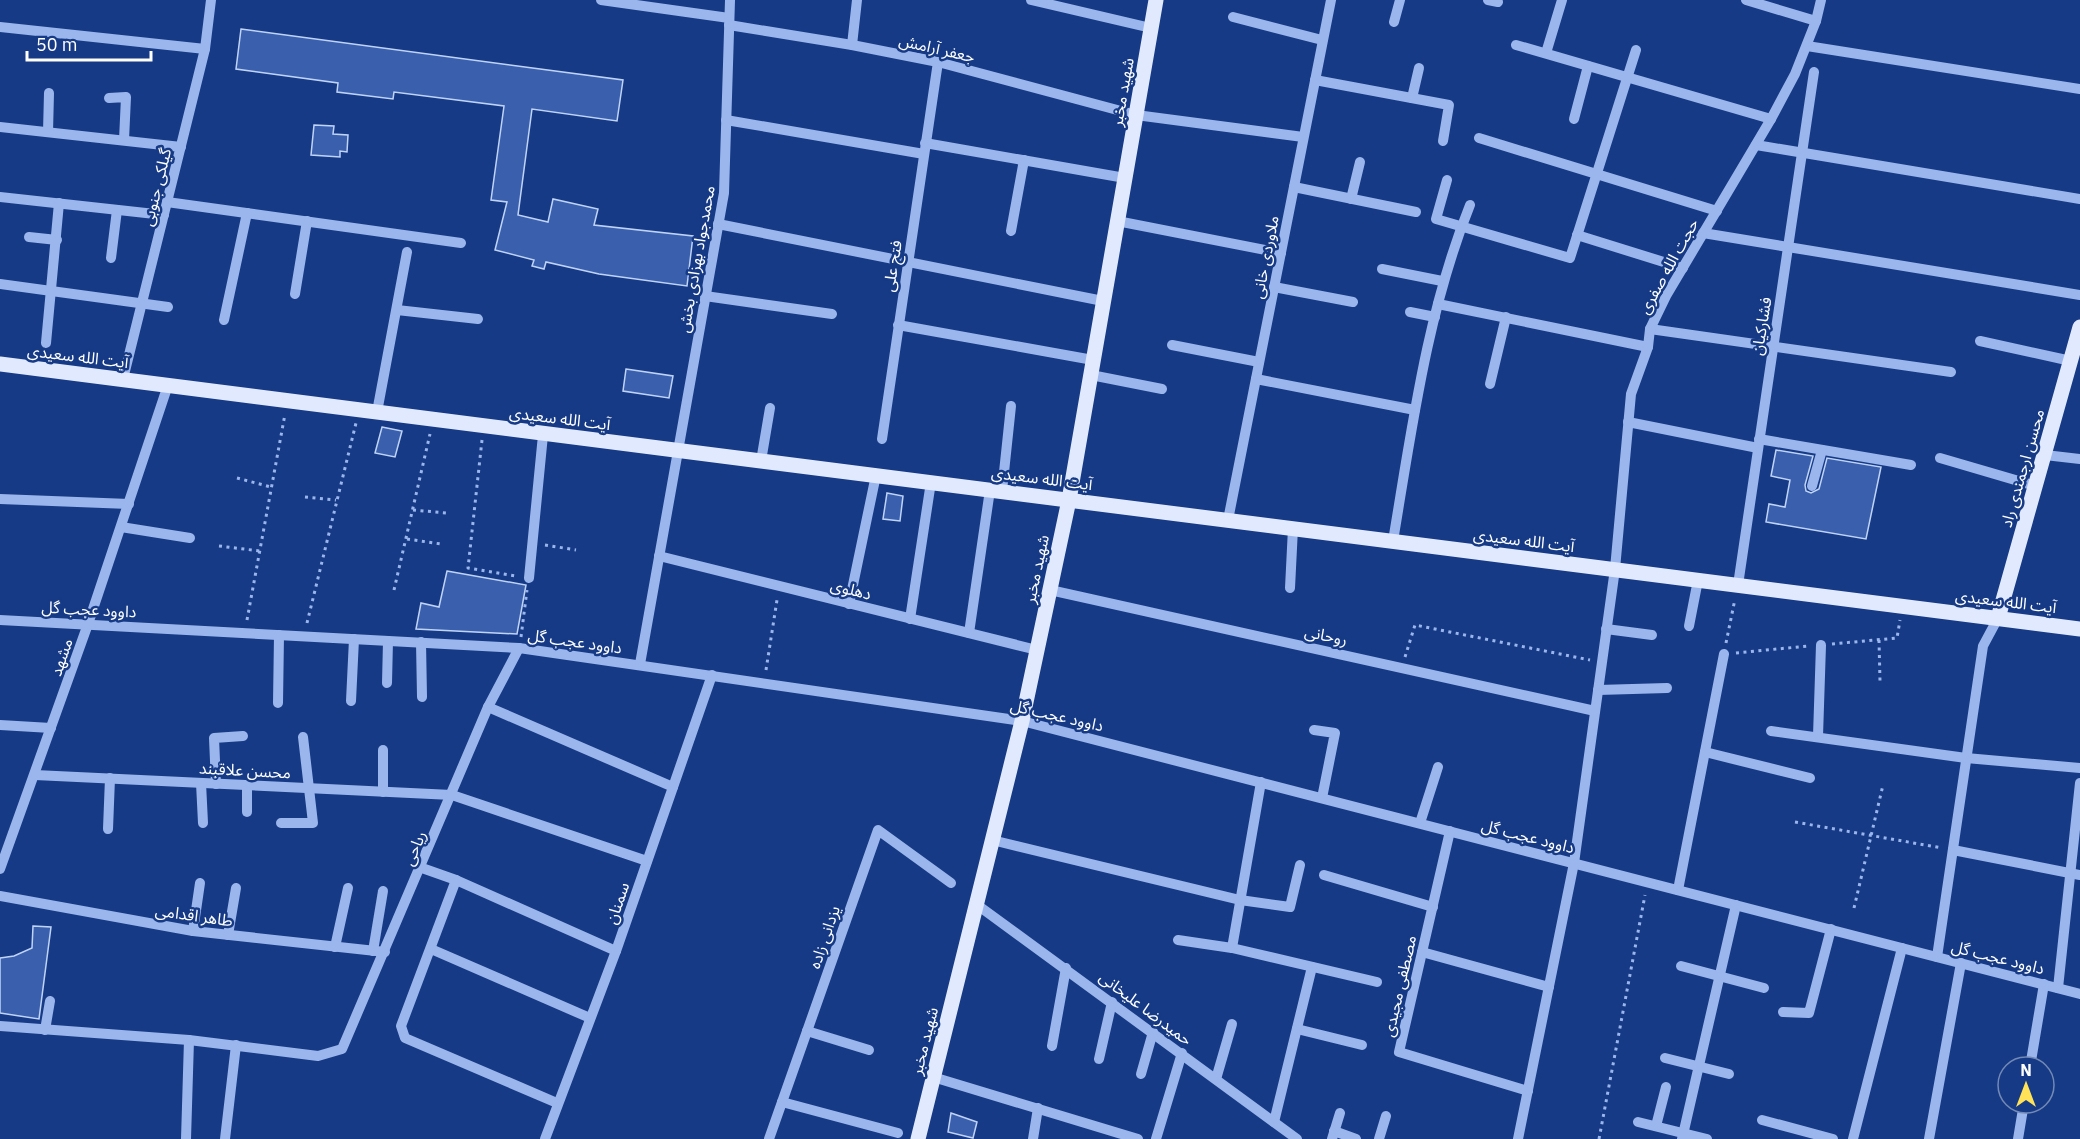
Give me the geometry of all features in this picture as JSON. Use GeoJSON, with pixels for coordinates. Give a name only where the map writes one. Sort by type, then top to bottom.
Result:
{"type":"FeatureCollection","features":[{"type":"Feature","properties":{"kind":"main road","name":"شهید مخبر"},"geometry":{"type":"LineString","coordinates":[[918,1139],[1022,721],[1069,500],[1156,0]]}},
{"type":"Feature","properties":{"kind":"main road","name":"محسن ارجمندی راد"},"geometry":{"type":"LineString","coordinates":[[1998,618],[2080,330]]}},
{"type":"Feature","properties":{"kind":"main road","name":"آیت الله سعیدی"},"geometry":{"type":"LineString","coordinates":[[0,364],[359,409],[543,435],[876,475],[2080,629]]}},
{"type":"Feature","properties":{"kind":"street","name":"گیلکی جنوبی"},"geometry":{"type":"LineString","coordinates":[[123,380],[206,49],[212,0]]}},
{"type":"Feature","properties":{"kind":"street","name":"جعفر آرامش"},"geometry":{"type":"LineString","coordinates":[[601,0],[938,62],[1136,116],[1304,137]]}},
{"type":"Feature","properties":{"kind":"street","name":"محمدجواد بهزادی بخش"},"geometry":{"type":"LineString","coordinates":[[640,664],[724,193],[730,0]]}},
{"type":"Feature","properties":{"kind":"street"},"geometry":{"type":"LineString","coordinates":[[852,45],[857,0]]}},
{"type":"Feature","properties":{"kind":"street"},"geometry":{"type":"LineString","coordinates":[[1031,0],[1151,28]]}},
{"type":"Feature","properties":{"kind":"street","name":"ملاوردی خانی"},"geometry":{"type":"LineString","coordinates":[[1228,520],[1330,0]]}},
{"type":"Feature","properties":{"kind":"street"},"geometry":{"type":"LineString","coordinates":[[1394,22],[1400,0]]}},
{"type":"Feature","properties":{"kind":"street"},"geometry":{"type":"LineString","coordinates":[[1546,53],[1562,0]]}},
{"type":"Feature","properties":{"kind":"street"},"geometry":{"type":"LineString","coordinates":[[1746,0],[1816,21]]}},
{"type":"Feature","properties":{"kind":"street","name":"حجت الله صفری"},"geometry":{"type":"LineString","coordinates":[[1518,1139],[1574,863],[1615,569],[1631,394],[1648,346],[1650,328],[1703,233],[1772,119],[1806,46],[1821,0]]}},
{"type":"Feature","properties":{"kind":"street"},"geometry":{"type":"LineString","coordinates":[[1233,17],[1323,40]]}},
{"type":"Feature","properties":{"kind":"street"},"geometry":{"type":"LineString","coordinates":[[0,27],[206,49]]}},
{"type":"Feature","properties":{"kind":"street"},"geometry":{"type":"LineString","coordinates":[[1516,45],[1772,119]]}},
{"type":"Feature","properties":{"kind":"street"},"geometry":{"type":"LineString","coordinates":[[1806,46],[2080,89]]}},
{"type":"Feature","properties":{"kind":"street"},"geometry":{"type":"LineString","coordinates":[[1447,180],[1436,219],[1460,228],[1570,258],[1636,50]]}},
{"type":"Feature","properties":{"kind":"street","name":"فتح علی"},"geometry":{"type":"LineString","coordinates":[[882,439],[938,62]]}},
{"type":"Feature","properties":{"kind":"street"},"geometry":{"type":"LineString","coordinates":[[1574,119],[1588,66]]}},
{"type":"Feature","properties":{"kind":"street"},"geometry":{"type":"LineString","coordinates":[[1412,98],[1419,68]]}},
{"type":"Feature","properties":{"kind":"street","name":"فشارکیان"},"geometry":{"type":"LineString","coordinates":[[1738,585],[1814,72]]}},
{"type":"Feature","properties":{"kind":"street"},"geometry":{"type":"LineString","coordinates":[[1315,80],[1449,105],[1443,141]]}},
{"type":"Feature","properties":{"kind":"street"},"geometry":{"type":"LineString","coordinates":[[48,132],[50,93]]}},
{"type":"Feature","properties":{"kind":"street"},"geometry":{"type":"LineString","coordinates":[[109,98],[126,97],[124,140]]}},
{"type":"Feature","properties":{"kind":"street"},"geometry":{"type":"LineString","coordinates":[[726,120],[925,149],[1024,160],[1125,178]]}},
{"type":"Feature","properties":{"kind":"street"},"geometry":{"type":"LineString","coordinates":[[0,127],[181,147]]}},
{"type":"Feature","properties":{"kind":"street"},"geometry":{"type":"LineString","coordinates":[[1479,138],[1717,211]]}},
{"type":"Feature","properties":{"kind":"street"},"geometry":{"type":"LineString","coordinates":[[1756,145],[2080,199]]}},
{"type":"Feature","properties":{"kind":"street"},"geometry":{"type":"LineString","coordinates":[[1011,231],[1024,160]]}},
{"type":"Feature","properties":{"kind":"street"},"geometry":{"type":"LineString","coordinates":[[1351,199],[1360,162]]}},
{"type":"Feature","properties":{"kind":"street"},"geometry":{"type":"LineString","coordinates":[[1294,187],[1416,212]]}},
{"type":"Feature","properties":{"kind":"street"},"geometry":{"type":"LineString","coordinates":[[0,197],[164,215]]}},
{"type":"Feature","properties":{"kind":"street"},"geometry":{"type":"LineString","coordinates":[[167,202],[461,243]]}},
{"type":"Feature","properties":{"kind":"street"},"geometry":{"type":"LineString","coordinates":[[46,344],[53,291],[59,203]]}},
{"type":"Feature","properties":{"kind":"street"},"geometry":{"type":"LineString","coordinates":[[1393,541],[1415,410],[1442,281],[1470,205]]}},
{"type":"Feature","properties":{"kind":"street"},"geometry":{"type":"LineString","coordinates":[[111,258],[117,210]]}},
{"type":"Feature","properties":{"kind":"street"},"geometry":{"type":"LineString","coordinates":[[224,320],[247,213]]}},
{"type":"Feature","properties":{"kind":"street"},"geometry":{"type":"LineString","coordinates":[[294,294],[307,221]]}},
{"type":"Feature","properties":{"kind":"street"},"geometry":{"type":"LineString","coordinates":[[1118,221],[1281,253]]}},
{"type":"Feature","properties":{"kind":"street"},"geometry":{"type":"LineString","coordinates":[[718,224],[1103,301]]}},
{"type":"Feature","properties":{"kind":"street"},"geometry":{"type":"LineString","coordinates":[[1703,233],[2080,295]]}},
{"type":"Feature","properties":{"kind":"street"},"geometry":{"type":"LineString","coordinates":[[1577,235],[1683,268]]}},
{"type":"Feature","properties":{"kind":"street"},"geometry":{"type":"LineString","coordinates":[[29,237],[57,240]]}},
{"type":"Feature","properties":{"kind":"street"},"geometry":{"type":"LineString","coordinates":[[377,412],[407,252]]}},
{"type":"Feature","properties":{"kind":"street"},"geometry":{"type":"LineString","coordinates":[[1382,269],[1442,281]]}},
{"type":"Feature","properties":{"kind":"street"},"geometry":{"type":"LineString","coordinates":[[0,284],[168,308]]}},
{"type":"Feature","properties":{"kind":"street"},"geometry":{"type":"LineString","coordinates":[[1274,287],[1353,303]]}},
{"type":"Feature","properties":{"kind":"street"},"geometry":{"type":"LineString","coordinates":[[705,296],[832,314]]}},
{"type":"Feature","properties":{"kind":"street"},"geometry":{"type":"LineString","coordinates":[[1438,304],[1648,346]]}},
{"type":"Feature","properties":{"kind":"street"},"geometry":{"type":"LineString","coordinates":[[397,310],[478,319]]}},
{"type":"Feature","properties":{"kind":"street"},"geometry":{"type":"LineString","coordinates":[[1410,312],[1435,317]]}},
{"type":"Feature","properties":{"kind":"street"},"geometry":{"type":"LineString","coordinates":[[1490,384],[1506,317]]}},
{"type":"Feature","properties":{"kind":"street"},"geometry":{"type":"LineString","coordinates":[[898,325],[1094,360]]}},
{"type":"Feature","properties":{"kind":"street"},"geometry":{"type":"LineString","coordinates":[[1650,328],[1951,372]]}},
{"type":"Feature","properties":{"kind":"street"},"geometry":{"type":"LineString","coordinates":[[1980,341],[2071,361]]}},
{"type":"Feature","properties":{"kind":"street"},"geometry":{"type":"LineString","coordinates":[[1172,345],[1259,362]]}},
{"type":"Feature","properties":{"kind":"street"},"geometry":{"type":"LineString","coordinates":[[1090,375],[1161,389]]}},
{"type":"Feature","properties":{"kind":"street"},"geometry":{"type":"LineString","coordinates":[[1256,380],[1415,410]]}},
{"type":"Feature","properties":{"kind":"street","name":"مشهد"},"geometry":{"type":"LineString","coordinates":[[0,869],[88,624],[168,385]]}},
{"type":"Feature","properties":{"kind":"street"},"geometry":{"type":"LineString","coordinates":[[969,633],[1011,406]]}},
{"type":"Feature","properties":{"kind":"street"},"geometry":{"type":"LineString","coordinates":[[761,461],[770,408]]}},
{"type":"Feature","properties":{"kind":"street"},"geometry":{"type":"LineString","coordinates":[[1628,422],[1911,465]]}},
{"type":"Feature","properties":{"kind":"street"},"geometry":{"type":"LineString","coordinates":[[528,578],[543,435]]}},
{"type":"Feature","properties":{"kind":"street"},"geometry":{"type":"LineString","coordinates":[[1812,486],[1822,450]]}},
{"type":"Feature","properties":{"kind":"street"},"geometry":{"type":"LineString","coordinates":[[2045,455],[2080,459]]}},
{"type":"Feature","properties":{"kind":"street"},"geometry":{"type":"LineString","coordinates":[[1940,458],[2036,486]]}},
{"type":"Feature","properties":{"kind":"street"},"geometry":{"type":"LineString","coordinates":[[849,604],[876,475]]}},
{"type":"Feature","properties":{"kind":"street"},"geometry":{"type":"LineString","coordinates":[[910,619],[931,482]]}},
{"type":"Feature","properties":{"kind":"street"},"geometry":{"type":"LineString","coordinates":[[0,499],[129,504]]}},
{"type":"Feature","properties":{"kind":"street"},"geometry":{"type":"LineString","coordinates":[[121,527],[190,538]]}},
{"type":"Feature","properties":{"kind":"street"},"geometry":{"type":"LineString","coordinates":[[1290,588],[1293,528]]}},
{"type":"Feature","properties":{"kind":"street","name":"دهلوی"},"geometry":{"type":"LineString","coordinates":[[659,556],[1037,650]]}},
{"type":"Feature","properties":{"kind":"street"},"geometry":{"type":"LineString","coordinates":[[1689,626],[1698,580]]}},
{"type":"Feature","properties":{"kind":"street","name":"روحانی"},"geometry":{"type":"LineString","coordinates":[[1050,590],[1595,711]]}},
{"type":"Feature","properties":{"kind":"street"},"geometry":{"type":"LineString","coordinates":[[1937,957],[1983,646],[1998,618]]}},
{"type":"Feature","properties":{"kind":"street","name":"داوود عجب گل"},"geometry":{"type":"LineString","coordinates":[[0,620],[519,648],[1022,721],[2080,994]]}},
{"type":"Feature","properties":{"kind":"street"},"geometry":{"type":"LineString","coordinates":[[1606,629],[1652,636]]}},
{"type":"Feature","properties":{"kind":"street"},"geometry":{"type":"LineString","coordinates":[[278,703],[279,635]]}},
{"type":"Feature","properties":{"kind":"street"},"geometry":{"type":"LineString","coordinates":[[351,701],[354,639]]}},
{"type":"Feature","properties":{"kind":"street"},"geometry":{"type":"LineString","coordinates":[[387,683],[388,641]]}},
{"type":"Feature","properties":{"kind":"street"},"geometry":{"type":"LineString","coordinates":[[421,642],[422,697]]}},
{"type":"Feature","properties":{"kind":"street"},"geometry":{"type":"LineString","coordinates":[[1818,736],[1821,645]]}},
{"type":"Feature","properties":{"kind":"street","name":"ریاحی"},"geometry":{"type":"LineString","coordinates":[[236,1045],[318,1056],[342,1048],[422,868],[488,707],[519,648]]}},
{"type":"Feature","properties":{"kind":"street"},"geometry":{"type":"LineString","coordinates":[[1678,890],[1724,654]]}},
{"type":"Feature","properties":{"kind":"street","name":"سمنان"},"geometry":{"type":"LineString","coordinates":[[544,1139],[616,951],[712,675]]}},
{"type":"Feature","properties":{"kind":"street"},"geometry":{"type":"LineString","coordinates":[[1598,690],[1667,688]]}},
{"type":"Feature","properties":{"kind":"street"},"geometry":{"type":"LineString","coordinates":[[488,707],[673,787]]}},
{"type":"Feature","properties":{"kind":"street"},"geometry":{"type":"LineString","coordinates":[[0,725],[51,728]]}},
{"type":"Feature","properties":{"kind":"street"},"geometry":{"type":"LineString","coordinates":[[1314,730],[1335,733],[1322,798]]}},
{"type":"Feature","properties":{"kind":"street"},"geometry":{"type":"LineString","coordinates":[[1772,731],[1966,758],[2080,768]]}},
{"type":"Feature","properties":{"kind":"street"},"geometry":{"type":"LineString","coordinates":[[216,784],[214,738],[243,736]]}},
{"type":"Feature","properties":{"kind":"street"},"geometry":{"type":"LineString","coordinates":[[281,823],[313,823],[307,788],[303,737]]}},
{"type":"Feature","properties":{"kind":"street"},"geometry":{"type":"LineString","coordinates":[[383,750],[383,792]]}},
{"type":"Feature","properties":{"kind":"street"},"geometry":{"type":"LineString","coordinates":[[1705,752],[1810,778]]}},
{"type":"Feature","properties":{"kind":"street"},"geometry":{"type":"LineString","coordinates":[[1420,823],[1438,767]]}},
{"type":"Feature","properties":{"kind":"street","name":"محسن علاقبند"},"geometry":{"type":"LineString","coordinates":[[35,775],[452,795],[647,861]]}},
{"type":"Feature","properties":{"kind":"street"},"geometry":{"type":"LineString","coordinates":[[108,829],[110,778]]}},
{"type":"Feature","properties":{"kind":"street"},"geometry":{"type":"LineString","coordinates":[[1232,948],[1261,782]]}},
{"type":"Feature","properties":{"kind":"street"},"geometry":{"type":"LineString","coordinates":[[201,783],[203,823]]}},
{"type":"Feature","properties":{"kind":"street"},"geometry":{"type":"LineString","coordinates":[[2058,988],[2075,874],[2080,783]]}},
{"type":"Feature","properties":{"kind":"street"},"geometry":{"type":"LineString","coordinates":[[247,785],[247,812]]}},
{"type":"Feature","properties":{"kind":"street","name":"یزدانی زاده"},"geometry":{"type":"LineString","coordinates":[[769,1139],[878,830],[951,883]]}},
{"type":"Feature","properties":{"kind":"street","name":"مصطفی مجیدی"},"geometry":{"type":"LineString","coordinates":[[1450,831],[1399,1052],[1528,1091]]}},
{"type":"Feature","properties":{"kind":"street"},"geometry":{"type":"LineString","coordinates":[[992,840],[1240,900],[1290,907],[1300,865]]}},
{"type":"Feature","properties":{"kind":"street"},"geometry":{"type":"LineString","coordinates":[[1953,850],[2075,874]]}},
{"type":"Feature","properties":{"kind":"street"},"geometry":{"type":"LineString","coordinates":[[422,868],[456,880],[616,951]]}},
{"type":"Feature","properties":{"kind":"street"},"geometry":{"type":"LineString","coordinates":[[1324,875],[1433,907]]}},
{"type":"Feature","properties":{"kind":"street"},"geometry":{"type":"LineString","coordinates":[[456,880],[401,1026],[405,1038],[557,1103]]}},
{"type":"Feature","properties":{"kind":"street"},"geometry":{"type":"LineString","coordinates":[[193,931],[200,883]]}},
{"type":"Feature","properties":{"kind":"street"},"geometry":{"type":"LineString","coordinates":[[228,935],[236,888]]}},
{"type":"Feature","properties":{"kind":"street"},"geometry":{"type":"LineString","coordinates":[[334,947],[348,888]]}},
{"type":"Feature","properties":{"kind":"street"},"geometry":{"type":"LineString","coordinates":[[373,951],[383,891]]}},
{"type":"Feature","properties":{"kind":"street","name":"طاهر اقدامی"},"geometry":{"type":"LineString","coordinates":[[0,896],[193,931],[385,952]]}},
{"type":"Feature","properties":{"kind":"street","name":"حمیدرضا علیخانی"},"geometry":{"type":"LineString","coordinates":[[976,904],[1297,1139]]}},
{"type":"Feature","properties":{"kind":"street"},"geometry":{"type":"LineString","coordinates":[[1683,1136],[1736,905]]}},
{"type":"Feature","properties":{"kind":"street"},"geometry":{"type":"LineString","coordinates":[[1783,1012],[1809,1012],[1831,929]]}},
{"type":"Feature","properties":{"kind":"street"},"geometry":{"type":"LineString","coordinates":[[1179,940],[1232,948],[1377,982]]}},
{"type":"Feature","properties":{"kind":"street"},"geometry":{"type":"LineString","coordinates":[[1853,1139],[1902,948]]}},
{"type":"Feature","properties":{"kind":"street"},"geometry":{"type":"LineString","coordinates":[[431,949],[590,1018]]}},
{"type":"Feature","properties":{"kind":"street"},"geometry":{"type":"LineString","coordinates":[[1422,952],[1549,987]]}},
{"type":"Feature","properties":{"kind":"street"},"geometry":{"type":"LineString","coordinates":[[1929,1139],[1961,963]]}},
{"type":"Feature","properties":{"kind":"street"},"geometry":{"type":"LineString","coordinates":[[1681,966],[1764,988]]}},
{"type":"Feature","properties":{"kind":"street"},"geometry":{"type":"LineString","coordinates":[[1274,1122],[1312,967]]}},
{"type":"Feature","properties":{"kind":"street"},"geometry":{"type":"LineString","coordinates":[[1052,1046],[1066,968]]}},
{"type":"Feature","properties":{"kind":"street"},"geometry":{"type":"LineString","coordinates":[[2032,1055],[2044,984]]}},
{"type":"Feature","properties":{"kind":"street"},"geometry":{"type":"LineString","coordinates":[[45,1030],[50,1001]]}},
{"type":"Feature","properties":{"kind":"street"},"geometry":{"type":"LineString","coordinates":[[1099,1059],[1112,1002]]}},
{"type":"Feature","properties":{"kind":"street"},"geometry":{"type":"LineString","coordinates":[[1216,1079],[1232,1024]]}},
{"type":"Feature","properties":{"kind":"street"},"geometry":{"type":"LineString","coordinates":[[0,1026],[236,1045],[225,1139]]}},
{"type":"Feature","properties":{"kind":"street"},"geometry":{"type":"LineString","coordinates":[[1297,1029],[1362,1045]]}},
{"type":"Feature","properties":{"kind":"street"},"geometry":{"type":"LineString","coordinates":[[807,1030],[869,1050]]}},
{"type":"Feature","properties":{"kind":"street"},"geometry":{"type":"LineString","coordinates":[[1141,1074],[1153,1032]]}},
{"type":"Feature","properties":{"kind":"street"},"geometry":{"type":"LineString","coordinates":[[186,1139],[189,1040]]}},
{"type":"Feature","properties":{"kind":"street"},"geometry":{"type":"LineString","coordinates":[[1156,1139],[1182,1053]]}},
{"type":"Feature","properties":{"kind":"street"},"geometry":{"type":"LineString","coordinates":[[1665,1058],[1729,1074]]}},
{"type":"Feature","properties":{"kind":"street"},"geometry":{"type":"LineString","coordinates":[[933,1077],[1138,1139]]}},
{"type":"Feature","properties":{"kind":"street"},"geometry":{"type":"LineString","coordinates":[[1656,1126],[1666,1087]]}},
{"type":"Feature","properties":{"kind":"street"},"geometry":{"type":"LineString","coordinates":[[782,1102],[898,1133]]}},
{"type":"Feature","properties":{"kind":"street"},"geometry":{"type":"LineString","coordinates":[[1033,1139],[1038,1108]]}},
{"type":"Feature","properties":{"kind":"street"},"geometry":{"type":"LineString","coordinates":[[1340,1113],[1333,1135],[1356,1139]]}},
{"type":"Feature","properties":{"kind":"street"},"geometry":{"type":"LineString","coordinates":[[2018,1139],[2022,1115]]}},
{"type":"Feature","properties":{"kind":"street"},"geometry":{"type":"LineString","coordinates":[[1379,1139],[1386,1116]]}},
{"type":"Feature","properties":{"kind":"street"},"geometry":{"type":"LineString","coordinates":[[1762,1120],[1833,1139]]}},
{"type":"Feature","properties":{"kind":"street"},"geometry":{"type":"LineString","coordinates":[[1638,1122],[1683,1136],[1707,1139]]}},
{"type":"Feature","properties":{"kind":"path"},"geometry":{"type":"LineString","coordinates":[[247,620],[287,400]]}},
{"type":"Feature","properties":{"kind":"path"},"geometry":{"type":"LineString","coordinates":[[304,637],[359,409]]}},
{"type":"Feature","properties":{"kind":"path"},"geometry":{"type":"LineString","coordinates":[[394,590],[433,420]]}},
{"type":"Feature","properties":{"kind":"path"},"geometry":{"type":"LineString","coordinates":[[484,427],[468,568],[528,578],[519,648]]}},
{"type":"Feature","properties":{"kind":"path"},"geometry":{"type":"LineString","coordinates":[[237,478],[272,487]]}},
{"type":"Feature","properties":{"kind":"path"},"geometry":{"type":"LineString","coordinates":[[305,497],[337,500]]}},
{"type":"Feature","properties":{"kind":"path"},"geometry":{"type":"LineString","coordinates":[[412,510],[447,513]]}},
{"type":"Feature","properties":{"kind":"path"},"geometry":{"type":"LineString","coordinates":[[406,539],[441,544]]}},
{"type":"Feature","properties":{"kind":"path"},"geometry":{"type":"LineString","coordinates":[[531,543],[576,550]]}},
{"type":"Feature","properties":{"kind":"path"},"geometry":{"type":"LineString","coordinates":[[219,546],[260,551]]}},
{"type":"Feature","properties":{"kind":"path"},"geometry":{"type":"LineString","coordinates":[[1724,654],[1738,585]]}},
{"type":"Feature","properties":{"kind":"path"},"geometry":{"type":"LineString","coordinates":[[765,683],[779,586]]}},
{"type":"Feature","properties":{"kind":"path"},"geometry":{"type":"LineString","coordinates":[[1402,668],[1415,625],[1602,663]]}},
{"type":"Feature","properties":{"kind":"path"},"geometry":{"type":"LineString","coordinates":[[1879,640],[1880,681]]}},
{"type":"Feature","properties":{"kind":"path"},"geometry":{"type":"LineString","coordinates":[[1854,908],[1883,785]]}},
{"type":"Feature","properties":{"kind":"path"},"geometry":{"type":"LineString","coordinates":[[1795,822],[1953,850]]}},
{"type":"Feature","properties":{"kind":"path"},"geometry":{"type":"LineString","coordinates":[[1599,1139],[1647,882]]}},
{"type":"Feature","properties":{"kind":"building"},"geometry":{"type":"Polygon","coordinates":[[[241,29],[623,80],[617,121],[532,109],[518,215],[548,222],[553,199],[598,209],[594,225],[693,236],[687,286],[599,274],[546,262],[544,269],[532,266],[534,260],[495,250],[507,202],[491,200],[504,106],[394,92],[393,99],[337,92],[338,83],[236,69],[241,29]]]}},
{"type":"Feature","properties":{"kind":"building"},"geometry":{"type":"Polygon","coordinates":[[[314,125],[334,126],[333,134],[348,135],[347,152],[340,151],[340,157],[311,155],[314,125]]]}},
{"type":"Feature","properties":{"kind":"building"},"geometry":{"type":"Polygon","coordinates":[[[626,369],[673,376],[669,398],[623,391],[626,369]]]}},
{"type":"Feature","properties":{"kind":"building"},"geometry":{"type":"Polygon","coordinates":[[[382,427],[402,431],[395,457],[375,453],[382,427]]]}},
{"type":"Feature","properties":{"kind":"building"},"geometry":{"type":"Polygon","coordinates":[[[1776,450],[1813,456],[1805,485],[1806,491],[1811,493],[1819,489],[1827,458],[1881,467],[1866,539],[1766,522],[1769,504],[1785,507],[1790,480],[1771,476],[1776,450]]]}},
{"type":"Feature","properties":{"kind":"building"},"geometry":{"type":"Polygon","coordinates":[[[887,493],[903,496],[900,521],[883,519],[887,493]]]}},
{"type":"Feature","properties":{"kind":"building"},"geometry":{"type":"Polygon","coordinates":[[[447,571],[526,585],[517,634],[416,629],[421,603],[439,607],[447,571]]]}},
{"type":"Feature","properties":{"kind":"building"},"geometry":{"type":"Polygon","coordinates":[[[33,926],[51,927],[39,1019],[0,1013],[0,958],[14,956],[32,948],[33,926]]]}},
{"type":"Feature","properties":{"kind":"building"},"geometry":{"type":"Polygon","coordinates":[[[951,1113],[977,1122],[973,1138],[948,1132],[951,1113]]]}}]}
